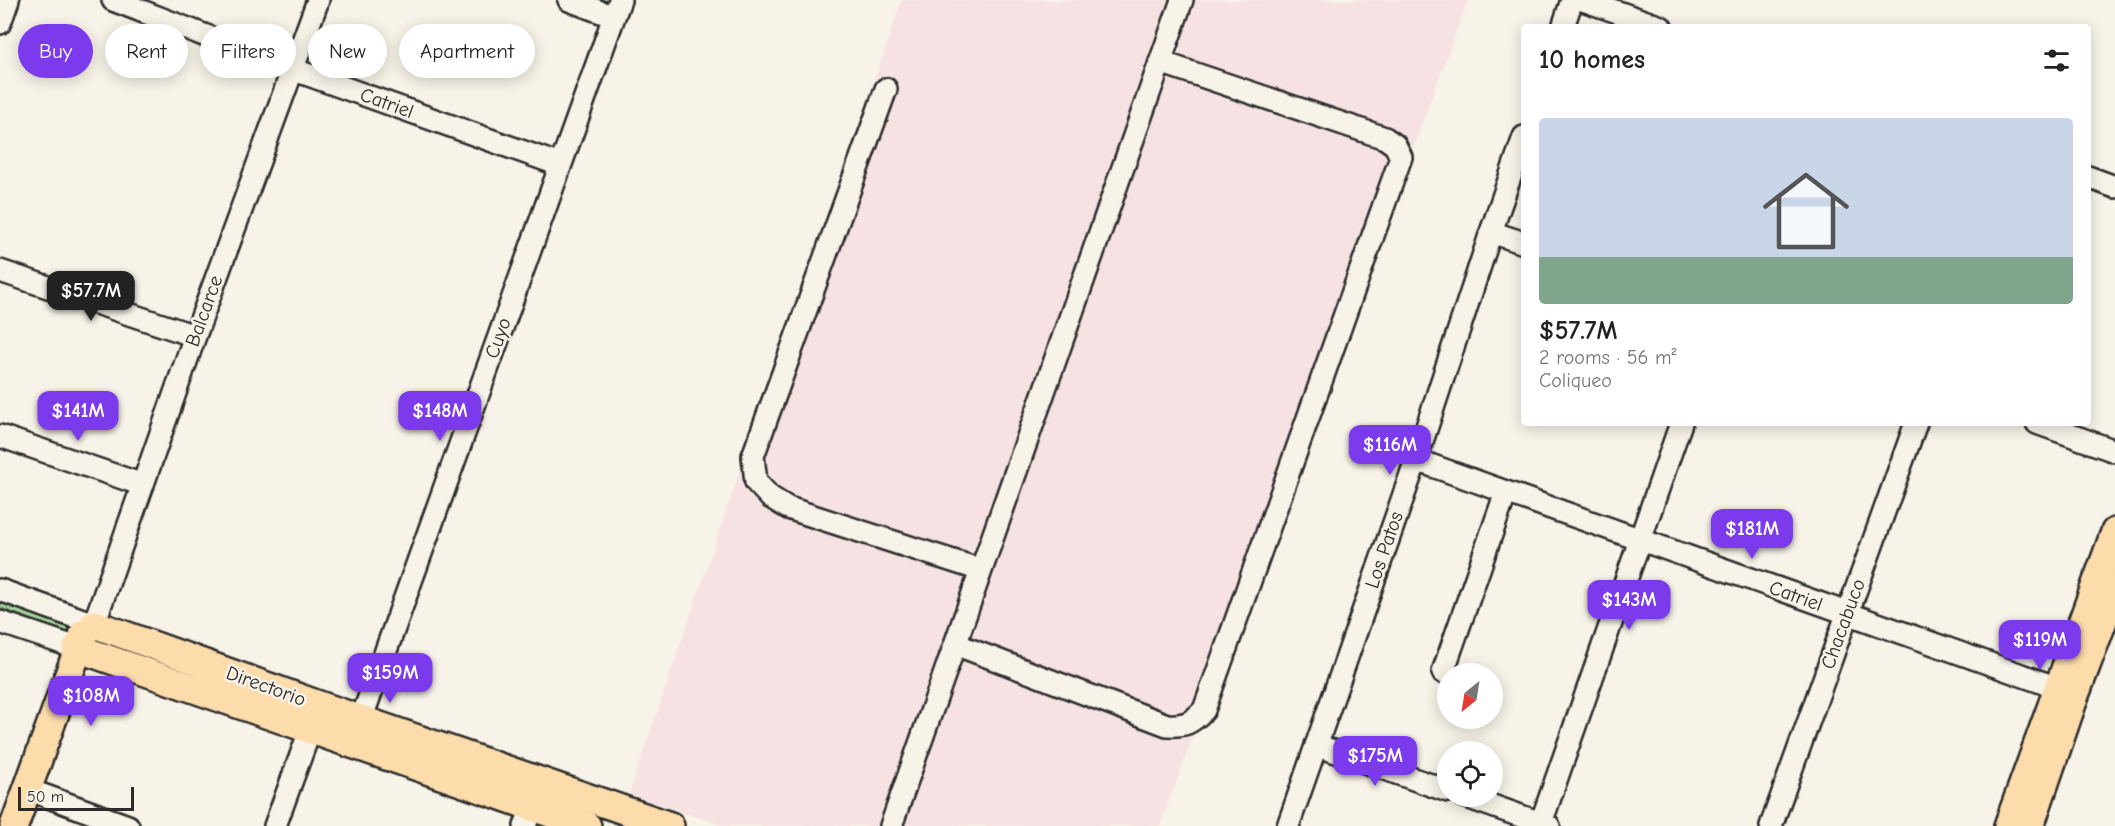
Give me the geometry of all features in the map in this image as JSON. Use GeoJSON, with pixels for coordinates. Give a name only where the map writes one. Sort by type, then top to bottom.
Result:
{"type":"FeatureCollection","features":[{"type":"Feature","properties":{"kind":"main road"},"geometry":{"type":"LineString","coordinates":[[2030,826],[2066,691],[2115,532]]}},
{"type":"Feature","properties":{"kind":"main road"},"geometry":{"type":"LineString","coordinates":[[2008,826],[2066,691],[2115,589]]}},
{"type":"Feature","properties":{"kind":"main road","name":"Directorio"},"geometry":{"type":"LineString","coordinates":[[94,624],[315,717],[353,744],[529,816],[587,826]]}},
{"type":"Feature","properties":{"kind":"main road"},"geometry":{"type":"LineString","coordinates":[[32,826],[85,651],[82,635],[94,624]]}},
{"type":"Feature","properties":{"kind":"main road","name":"Directorio"},"geometry":{"type":"LineString","coordinates":[[85,651],[315,717],[361,718],[670,826]]}},
{"type":"Feature","properties":{"kind":"main road"},"geometry":{"type":"LineString","coordinates":[[14,826],[85,651]]}},
{"type":"Feature","properties":{"kind":"street"},"geometry":{"type":"LineString","coordinates":[[0,23],[8,0]]}},
{"type":"Feature","properties":{"kind":"street","name":"Catriel"},"geometry":{"type":"LineString","coordinates":[[113,0],[200,34]]}},
{"type":"Feature","properties":{"kind":"street","name":"Balcarce"},"geometry":{"type":"LineString","coordinates":[[296,58],[318,0]]}},
{"type":"Feature","properties":{"kind":"street"},"geometry":{"type":"LineString","coordinates":[[569,0],[617,8]]}},
{"type":"Feature","properties":{"kind":"street"},"geometry":{"type":"LineString","coordinates":[[891,826],[1182,0]]}},
{"type":"Feature","properties":{"kind":"street"},"geometry":{"type":"LineString","coordinates":[[1564,24],[1572,0]]}},
{"type":"Feature","properties":{"kind":"street"},"geometry":{"type":"LineString","coordinates":[[1583,0],[1652,24]]}},
{"type":"Feature","properties":{"kind":"street","name":"Cuyo"},"geometry":{"type":"LineString","coordinates":[[353,744],[617,8]]}},
{"type":"Feature","properties":{"kind":"street"},"geometry":{"type":"LineString","coordinates":[[956,644],[1167,725],[1180,726],[1192,722],[1204,710],[1401,157],[1395,145],[1385,138],[1160,62]]}},
{"type":"Feature","properties":{"kind":"street","name":"Catriel"},"geometry":{"type":"LineString","coordinates":[[296,70],[560,165]]}},
{"type":"Feature","properties":{"kind":"street","name":"Balcarce"},"geometry":{"type":"LineString","coordinates":[[94,624],[289,78]]}},
{"type":"Feature","properties":{"kind":"street"},"geometry":{"type":"LineString","coordinates":[[886,89],[753,456],[756,482],[770,497],[788,508],[981,570]]}},
{"type":"Feature","properties":{"kind":"street","name":"Los Patos"},"geometry":{"type":"LineString","coordinates":[[1288,826],[1416,460],[1521,146]]}},
{"type":"Feature","properties":{"kind":"street"},"geometry":{"type":"LineString","coordinates":[[2091,178],[2115,187]]}},
{"type":"Feature","properties":{"kind":"street"},"geometry":{"type":"LineString","coordinates":[[1491,232],[1521,242]]}},
{"type":"Feature","properties":{"kind":"street"},"geometry":{"type":"LineString","coordinates":[[0,272],[195,336]]}},
{"type":"Feature","properties":{"kind":"street"},"geometry":{"type":"LineString","coordinates":[[1494,807],[1543,825],[1680,426]]}},
{"type":"Feature","properties":{"kind":"street","name":"Chacabuco"},"geometry":{"type":"LineString","coordinates":[[1771,826],[1915,426]]}},
{"type":"Feature","properties":{"kind":"street"},"geometry":{"type":"LineString","coordinates":[[2045,426],[2115,451]]}},
{"type":"Feature","properties":{"kind":"street"},"geometry":{"type":"LineString","coordinates":[[0,436],[142,485]]}},
{"type":"Feature","properties":{"kind":"street","name":"Catriel"},"geometry":{"type":"LineString","coordinates":[[1416,460],[2066,691]]}},
{"type":"Feature","properties":{"kind":"street"},"geometry":{"type":"LineString","coordinates":[[1446,663],[1506,492]]}},
{"type":"Feature","properties":{"kind":"street","name":"Directorio"},"geometry":{"type":"LineString","coordinates":[[0,590],[94,624]]}},
{"type":"Feature","properties":{"kind":"street","name":"Directorio"},"geometry":{"type":"LineString","coordinates":[[0,622],[85,651]]}},
{"type":"Feature","properties":{"kind":"street"},"geometry":{"type":"LineString","coordinates":[[275,826],[315,717]]}},
{"type":"Feature","properties":{"kind":"street"},"geometry":{"type":"LineString","coordinates":[[1316,745],[1437,787]]}},
{"type":"Feature","properties":{"kind":"street"},"geometry":{"type":"LineString","coordinates":[[529,816],[542,781]]}},
{"type":"Feature","properties":{"kind":"street"},"geometry":{"type":"LineString","coordinates":[[43,795],[128,826]]}},
{"type":"Feature","properties":{"kind":"shaded area"},"geometry":{"type":"Polygon","coordinates":[[[902,0],[1468,0],[1160,826],[724,826],[629,794],[902,0]]]}},
{"type":"Feature","properties":{"kind":"green space"},"geometry":{"type":"Polygon","coordinates":[[[0,601],[70,626],[68,632],[0,608],[0,601]]]}}]}
